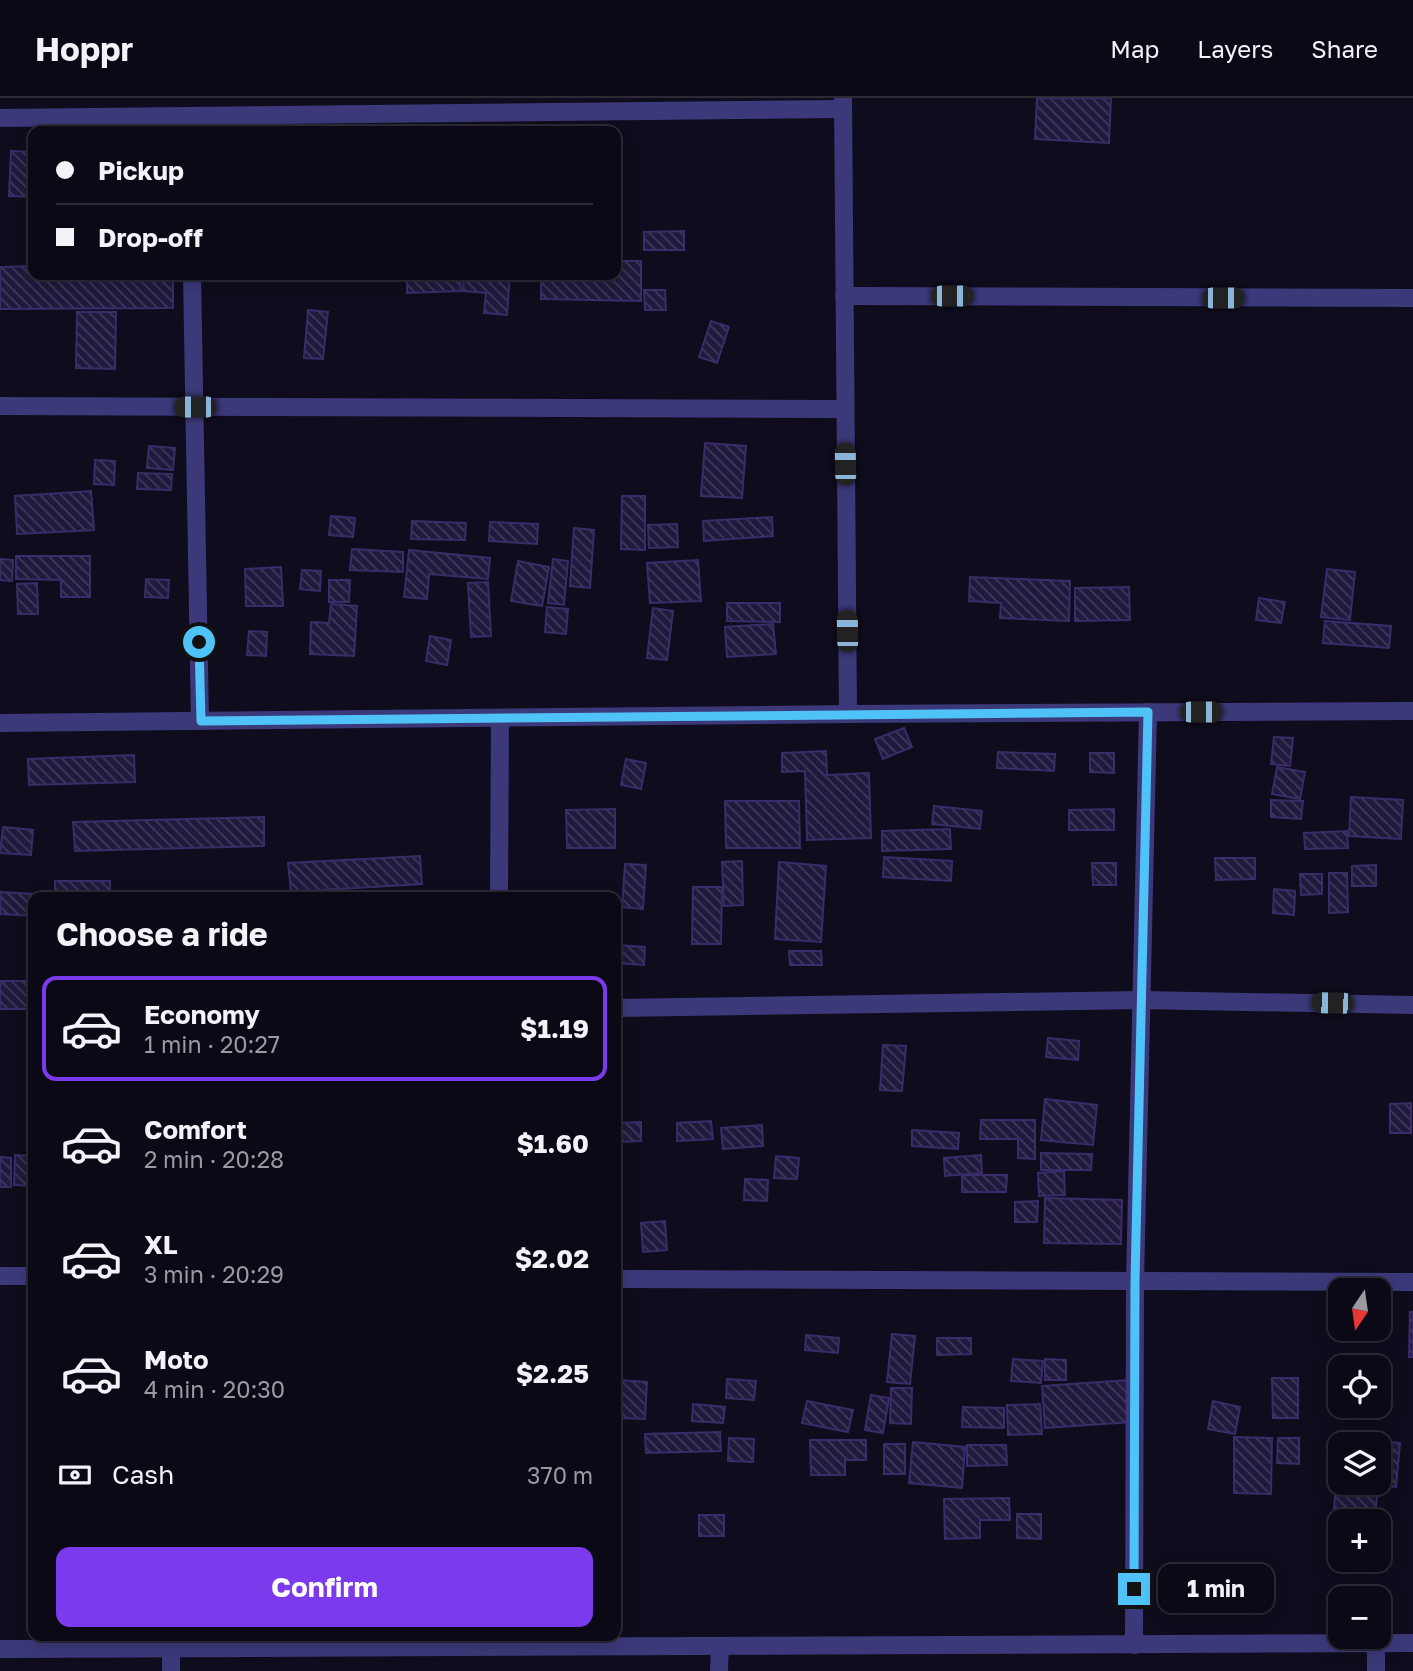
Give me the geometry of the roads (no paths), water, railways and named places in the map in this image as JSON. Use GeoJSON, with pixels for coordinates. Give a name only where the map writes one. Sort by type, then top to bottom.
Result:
{"type":"FeatureCollection","features":[{"type":"Feature","properties":{"kind":"street"},"geometry":{"type":"LineString","coordinates":[[0,118],[189,124],[512,106],[843,104],[848,714]]}},
{"type":"Feature","properties":{"kind":"street"},"geometry":{"type":"LineString","coordinates":[[192,280],[201,721]]}},
{"type":"Feature","properties":{"kind":"street"},"geometry":{"type":"LineString","coordinates":[[844,296],[1413,298]]}},
{"type":"Feature","properties":{"kind":"street"},"geometry":{"type":"LineString","coordinates":[[0,406],[844,409]]}},
{"type":"Feature","properties":{"kind":"street"},"geometry":{"type":"LineString","coordinates":[[0,723],[1413,711]]}},
{"type":"Feature","properties":{"kind":"street"},"geometry":{"type":"LineString","coordinates":[[1134,1644],[1135,1281],[1148,712]]}},
{"type":"Feature","properties":{"kind":"street"},"geometry":{"type":"LineString","coordinates":[[499,892],[500,718]]}},
{"type":"Feature","properties":{"kind":"street"},"geometry":{"type":"LineString","coordinates":[[621,1007],[1141,1000],[1413,1005]]}},
{"type":"Feature","properties":{"kind":"street"},"geometry":{"type":"LineString","coordinates":[[0,1276],[28,1276]]}},
{"type":"Feature","properties":{"kind":"street"},"geometry":{"type":"LineString","coordinates":[[621,1279],[1413,1282]]}},
{"type":"Feature","properties":{"kind":"street"},"geometry":{"type":"LineString","coordinates":[[0,1649],[171,1649],[496,1642],[720,1646],[1328,1643]]}},
{"type":"Feature","properties":{"kind":"street"},"geometry":{"type":"LineString","coordinates":[[1391,1643],[1413,1643]]}},
{"type":"Feature","properties":{"kind":"street"},"geometry":{"type":"LineString","coordinates":[[719,1671],[720,1646]]}},
{"type":"Feature","properties":{"kind":"street"},"geometry":{"type":"LineString","coordinates":[[171,1649],[171,1671]]}},
{"type":"Feature","properties":{"kind":"street"},"geometry":{"type":"LineString","coordinates":[[1376,1649],[1376,1671]]}}]}
